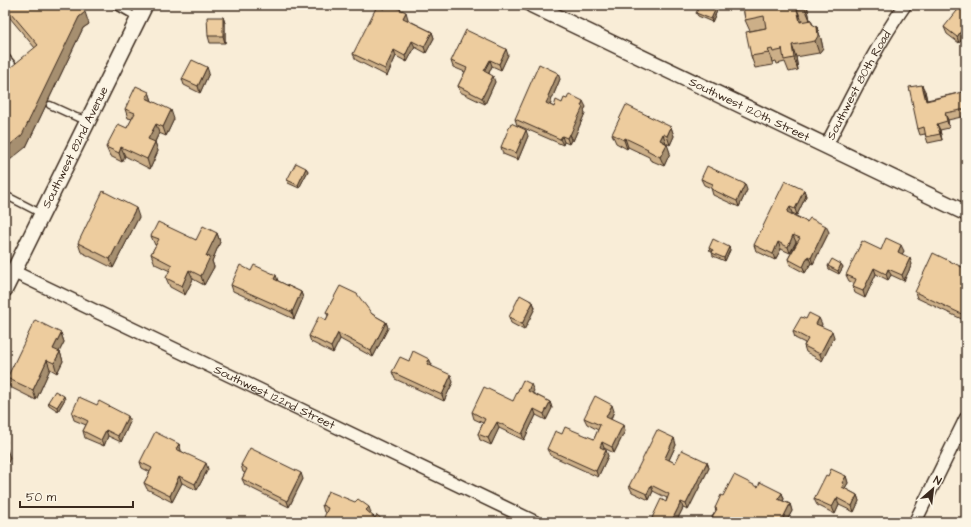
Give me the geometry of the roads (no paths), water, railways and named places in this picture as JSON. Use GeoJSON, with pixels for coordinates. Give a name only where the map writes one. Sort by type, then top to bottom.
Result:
{"type":"FeatureCollection","features":[{"type":"Feature","properties":{"kind":"street","name":"Southwest 120th Street"},"geometry":{"type":"LineString","coordinates":[[532,5],[549,9],[826,146],[966,213]]}},
{"type":"Feature","properties":{"kind":"street","name":"Southwest 80th Road"},"geometry":{"type":"LineString","coordinates":[[826,146],[878,48],[905,5]]}},
{"type":"Feature","properties":{"kind":"street","name":"Southwest 82nd Avenue"},"geometry":{"type":"LineString","coordinates":[[5,289],[142,11]]}},
{"type":"Feature","properties":{"kind":"street","name":"Southwest 122nd Street"},"geometry":{"type":"LineString","coordinates":[[14,272],[534,522]]}},
{"type":"Feature","properties":{"kind":"street"},"geometry":{"type":"LineString","coordinates":[[915,522],[966,418]]}},
{"type":"Feature","properties":{"kind":"lane"},"geometry":{"type":"LineString","coordinates":[[115,5],[142,11]]}},
{"type":"Feature","properties":{"kind":"lane"},"geometry":{"type":"LineString","coordinates":[[5,56],[16,70],[5,78]]}},
{"type":"Feature","properties":{"kind":"lane"},"geometry":{"type":"LineString","coordinates":[[50,105],[76,117],[88,120]]}},
{"type":"Feature","properties":{"kind":"lane"},"geometry":{"type":"LineString","coordinates":[[5,195],[42,214]]}}]}
